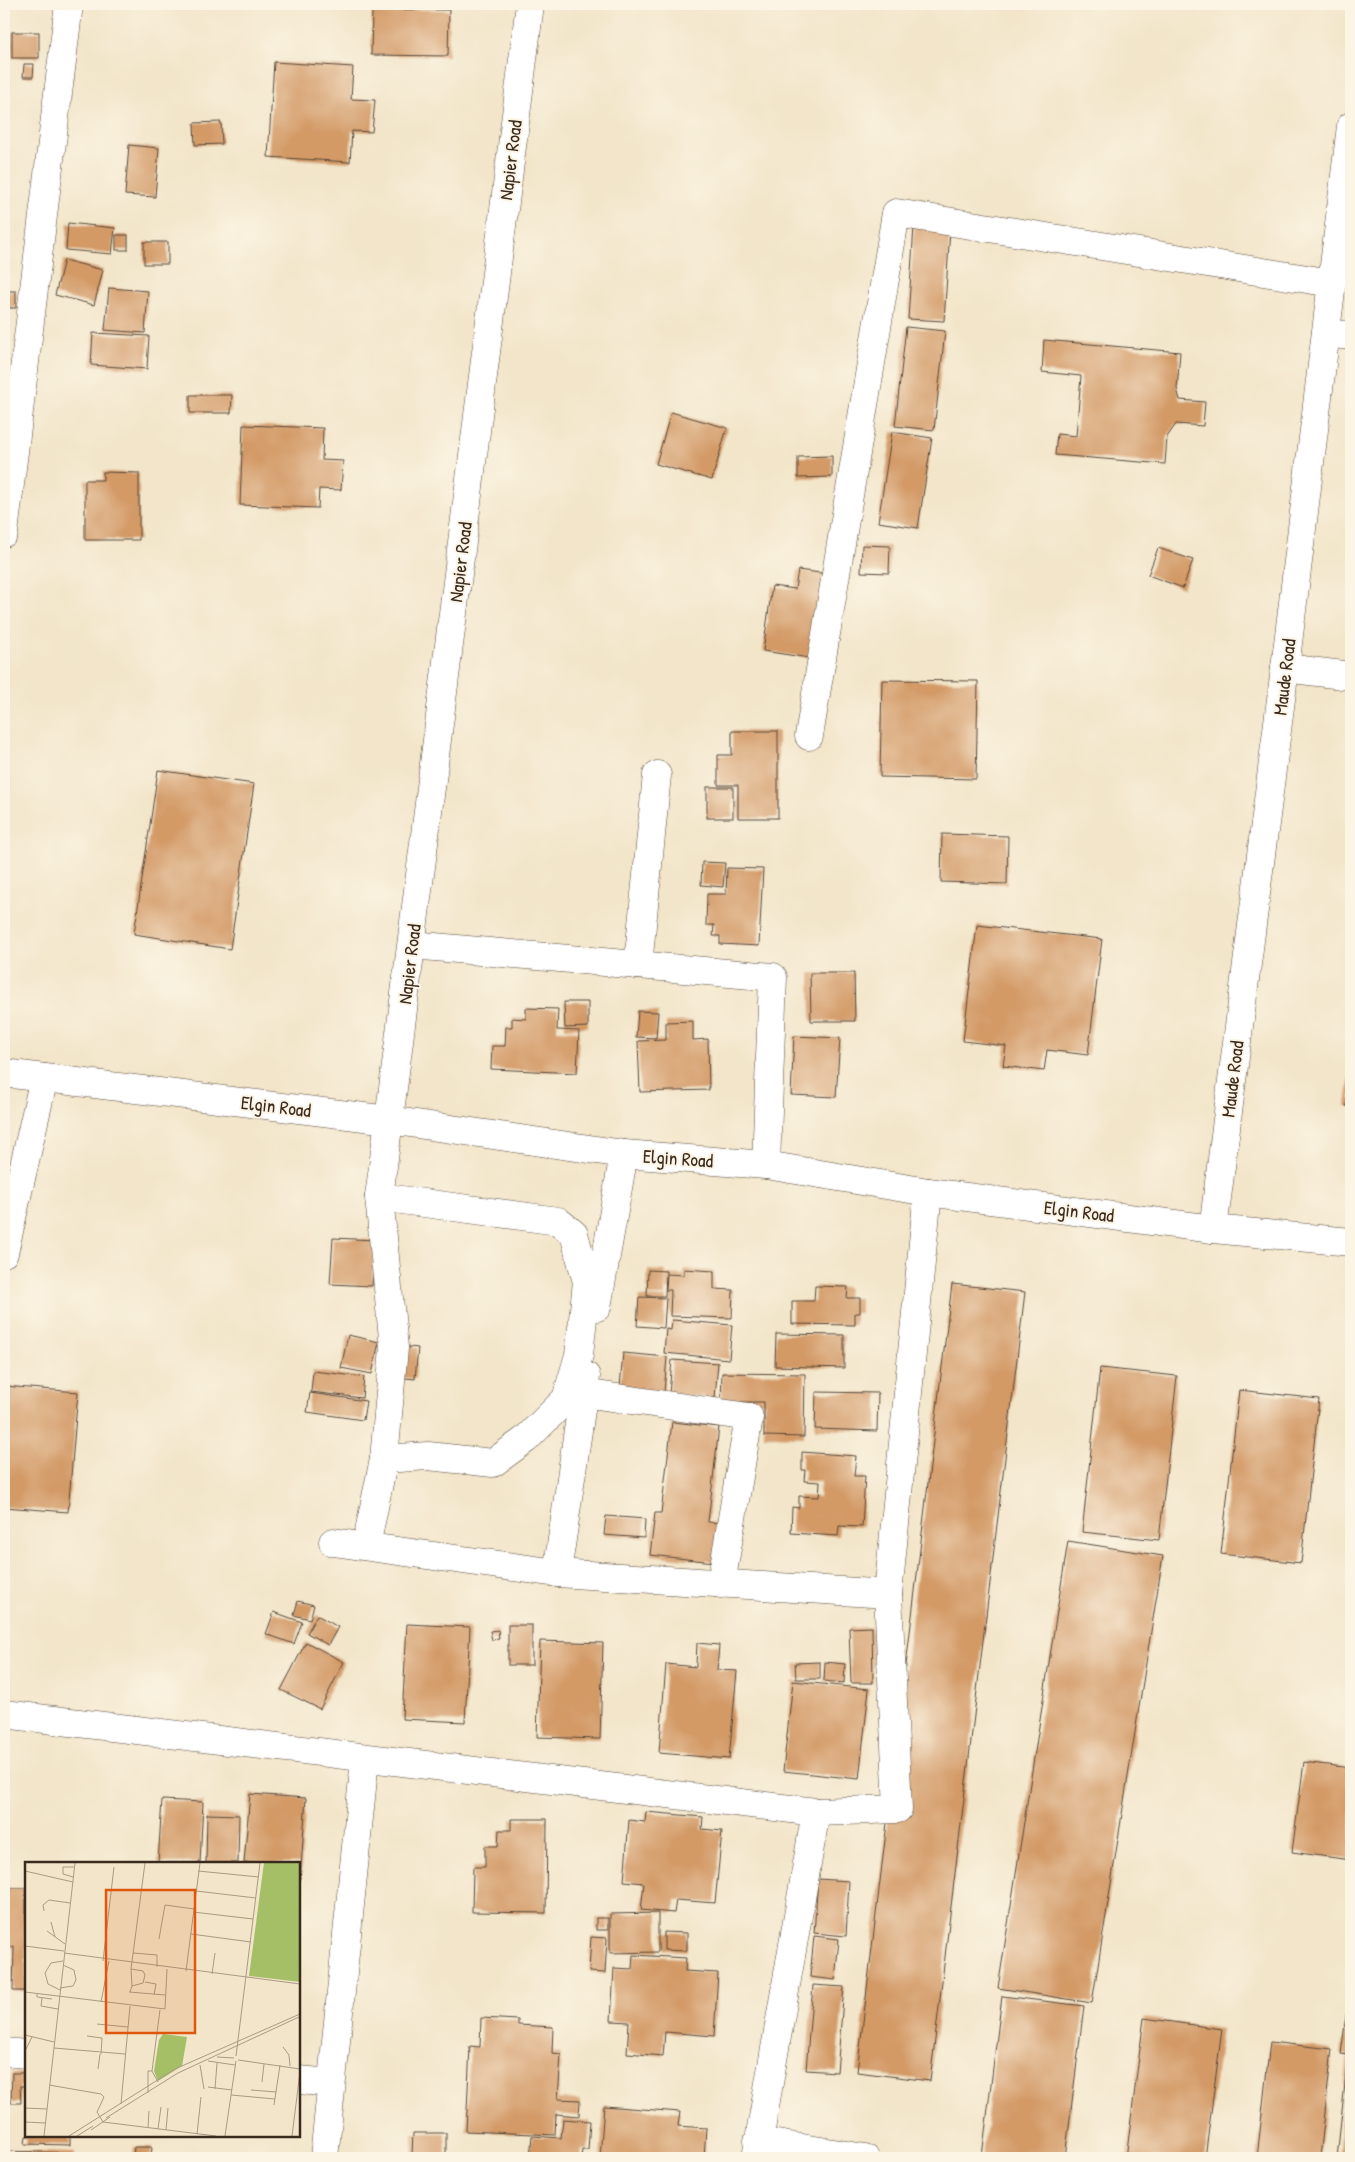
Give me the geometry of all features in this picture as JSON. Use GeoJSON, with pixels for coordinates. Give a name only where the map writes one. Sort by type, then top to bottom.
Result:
{"type":"FeatureCollection","features":[{"type":"Feature","properties":{"kind":"street"},"geometry":{"type":"LineString","coordinates":[[4,533],[70,4]]}},
{"type":"Feature","properties":{"kind":"street","name":"Napier Road"},"geometry":{"type":"LineString","coordinates":[[366,1546],[384,1459],[394,1348],[379,1197],[530,4]]}},
{"type":"Feature","properties":{"kind":"street","name":"Maude Road"},"geometry":{"type":"LineString","coordinates":[[1213,1228],[1285,668],[1339,335],[1332,282],[1351,126]]}},
{"type":"Feature","properties":{"kind":"street"},"geometry":{"type":"LineString","coordinates":[[809,736],[896,214],[1332,282]]}},
{"type":"Feature","properties":{"kind":"street"},"geometry":{"type":"LineString","coordinates":[[1285,668],[1351,676]]}},
{"type":"Feature","properties":{"kind":"street"},"geometry":{"type":"LineString","coordinates":[[638,965],[657,776]]}},
{"type":"Feature","properties":{"kind":"street"},"geometry":{"type":"LineString","coordinates":[[412,944],[773,978],[766,1165]]}},
{"type":"Feature","properties":{"kind":"street","name":"Elgin Road"},"geometry":{"type":"LineString","coordinates":[[4,1073],[389,1120],[624,1154],[766,1165],[928,1192],[1213,1228],[1351,1242]]}},
{"type":"Feature","properties":{"kind":"street"},"geometry":{"type":"LineString","coordinates":[[4,1252],[44,1078]]}},
{"type":"Feature","properties":{"kind":"street"},"geometry":{"type":"LineString","coordinates":[[557,1573],[583,1392],[624,1154]]}},
{"type":"Feature","properties":{"kind":"street"},"geometry":{"type":"LineString","coordinates":[[4,1714],[816,1812],[898,1809],[888,1594],[928,1192]]}},
{"type":"Feature","properties":{"kind":"street"},"geometry":{"type":"LineString","coordinates":[[379,1197],[558,1221],[574,1234],[587,1282],[579,1354],[566,1400],[526,1439],[493,1463],[428,1456],[384,1459]]}},
{"type":"Feature","properties":{"kind":"street"},"geometry":{"type":"LineString","coordinates":[[583,1392],[749,1417],[721,1584]]}},
{"type":"Feature","properties":{"kind":"street"},"geometry":{"type":"LineString","coordinates":[[333,1542],[557,1573],[888,1594]]}},
{"type":"Feature","properties":{"kind":"street"},"geometry":{"type":"LineString","coordinates":[[324,2158],[365,1759]]}},
{"type":"Feature","properties":{"kind":"street"},"geometry":{"type":"LineString","coordinates":[[816,1812],[757,2150],[865,2158]]}},
{"type":"Feature","properties":{"kind":"street"},"geometry":{"type":"LineString","coordinates":[[4,2052],[25,2054]]}},
{"type":"Feature","properties":{"kind":"street"},"geometry":{"type":"LineString","coordinates":[[300,2080],[331,2083]]}},
{"type":"Feature","properties":{"kind":"building"},"geometry":{"type":"Polygon","coordinates":[[[4,4],[10,4],[5,68],[4,68],[4,4]]]}},
{"type":"Feature","properties":{"kind":"building"},"geometry":{"type":"Polygon","coordinates":[[[372,9],[449,10],[448,56],[371,55],[372,9]]]}},
{"type":"Feature","properties":{"kind":"building"},"geometry":{"type":"Polygon","coordinates":[[[12,32],[39,32],[39,58],[12,58],[12,32]]]}},
{"type":"Feature","properties":{"kind":"building"},"geometry":{"type":"Polygon","coordinates":[[[274,62],[353,67],[351,99],[375,100],[372,132],[352,131],[350,162],[268,157],[274,62]]]}},
{"type":"Feature","properties":{"kind":"building"},"geometry":{"type":"Polygon","coordinates":[[[24,64],[34,64],[33,77],[23,77],[24,64]]]}},
{"type":"Feature","properties":{"kind":"building"},"geometry":{"type":"Polygon","coordinates":[[[221,122],[222,144],[195,145],[194,123],[221,122]]]}},
{"type":"Feature","properties":{"kind":"building"},"geometry":{"type":"Polygon","coordinates":[[[129,145],[159,148],[155,197],[125,195],[129,145]]]}},
{"type":"Feature","properties":{"kind":"building"},"geometry":{"type":"Polygon","coordinates":[[[68,223],[115,228],[112,254],[66,250],[68,223]]]}},
{"type":"Feature","properties":{"kind":"building"},"geometry":{"type":"Polygon","coordinates":[[[914,226],[950,229],[944,321],[908,319],[914,226]]]}},
{"type":"Feature","properties":{"kind":"building"},"geometry":{"type":"Polygon","coordinates":[[[116,235],[128,235],[128,250],[116,250],[116,235]]]}},
{"type":"Feature","properties":{"kind":"building"},"geometry":{"type":"Polygon","coordinates":[[[144,242],[168,242],[168,264],[144,264],[144,242]]]}},
{"type":"Feature","properties":{"kind":"building"},"geometry":{"type":"Polygon","coordinates":[[[64,260],[103,270],[94,305],[55,295],[64,260]]]}},
{"type":"Feature","properties":{"kind":"building"},"geometry":{"type":"Polygon","coordinates":[[[109,288],[148,291],[145,333],[105,330],[109,288]]]}},
{"type":"Feature","properties":{"kind":"building"},"geometry":{"type":"Polygon","coordinates":[[[4,291],[16,291],[16,308],[4,308],[4,291]]]}},
{"type":"Feature","properties":{"kind":"building"},"geometry":{"type":"Polygon","coordinates":[[[906,327],[945,331],[934,430],[895,426],[906,327]]]}},
{"type":"Feature","properties":{"kind":"building"},"geometry":{"type":"Polygon","coordinates":[[[93,333],[149,336],[147,369],[91,365],[93,333]]]}},
{"type":"Feature","properties":{"kind":"building"},"geometry":{"type":"Polygon","coordinates":[[[1044,340],[1180,352],[1177,389],[1180,400],[1205,402],[1203,426],[1176,424],[1167,437],[1165,464],[1055,455],[1057,434],[1076,436],[1081,376],[1042,372],[1044,340]]]}},
{"type":"Feature","properties":{"kind":"building"},"geometry":{"type":"Polygon","coordinates":[[[190,395],[232,395],[231,413],[190,413],[190,395]]]}},
{"type":"Feature","properties":{"kind":"building"},"geometry":{"type":"Polygon","coordinates":[[[671,412],[727,428],[712,480],[656,464],[671,412]]]}},
{"type":"Feature","properties":{"kind":"building"},"geometry":{"type":"Polygon","coordinates":[[[243,425],[323,428],[322,460],[343,461],[341,490],[319,489],[318,508],[240,505],[243,425]]]}},
{"type":"Feature","properties":{"kind":"building"},"geometry":{"type":"Polygon","coordinates":[[[892,432],[932,438],[918,528],[878,522],[892,432]]]}},
{"type":"Feature","properties":{"kind":"building"},"geometry":{"type":"Polygon","coordinates":[[[832,456],[832,477],[798,478],[798,457],[832,456]]]}},
{"type":"Feature","properties":{"kind":"building"},"geometry":{"type":"Polygon","coordinates":[[[103,472],[139,473],[139,540],[85,540],[85,480],[103,480],[103,472]]]}},
{"type":"Feature","properties":{"kind":"building"},"geometry":{"type":"Polygon","coordinates":[[[862,545],[890,546],[889,573],[861,572],[862,545]]]}},
{"type":"Feature","properties":{"kind":"building"},"geometry":{"type":"Polygon","coordinates":[[[1158,548],[1193,560],[1183,588],[1148,575],[1158,548]]]}},
{"type":"Feature","properties":{"kind":"building"},"geometry":{"type":"Polygon","coordinates":[[[798,570],[828,574],[816,659],[763,651],[772,586],[795,589],[798,570]]]}},
{"type":"Feature","properties":{"kind":"building"},"geometry":{"type":"Polygon","coordinates":[[[882,680],[978,681],[976,779],[880,777],[882,680]]]}},
{"type":"Feature","properties":{"kind":"building"},"geometry":{"type":"Polygon","coordinates":[[[732,731],[778,731],[778,818],[738,818],[738,785],[718,785],[718,755],[732,755],[732,731]]]}},
{"type":"Feature","properties":{"kind":"building"},"geometry":{"type":"Polygon","coordinates":[[[158,770],[254,784],[230,949],[134,934],[158,770]]]}},
{"type":"Feature","properties":{"kind":"building"},"geometry":{"type":"Polygon","coordinates":[[[707,787],[733,787],[733,818],[707,818],[707,787]]]}},
{"type":"Feature","properties":{"kind":"building"},"geometry":{"type":"Polygon","coordinates":[[[942,834],[1008,836],[1007,884],[941,882],[942,834]]]}},
{"type":"Feature","properties":{"kind":"building"},"geometry":{"type":"Polygon","coordinates":[[[702,862],[725,863],[723,887],[701,885],[702,862]]]}},
{"type":"Feature","properties":{"kind":"building"},"geometry":{"type":"Polygon","coordinates":[[[727,868],[763,869],[759,946],[720,944],[720,936],[713,936],[714,925],[706,925],[707,894],[726,894],[727,868]]]}},
{"type":"Feature","properties":{"kind":"building"},"geometry":{"type":"Polygon","coordinates":[[[977,925],[1102,939],[1088,1055],[1047,1050],[1044,1071],[1003,1066],[1006,1046],[963,1041],[977,925]]]}},
{"type":"Feature","properties":{"kind":"building"},"geometry":{"type":"Polygon","coordinates":[[[810,973],[854,973],[855,1021],[811,1021],[810,973]]]}},
{"type":"Feature","properties":{"kind":"building"},"geometry":{"type":"Polygon","coordinates":[[[564,1002],[588,1002],[588,1027],[565,1028],[564,1002]]]}},
{"type":"Feature","properties":{"kind":"building"},"geometry":{"type":"Polygon","coordinates":[[[526,1008],[558,1009],[557,1030],[579,1031],[577,1073],[491,1069],[492,1046],[505,1046],[506,1027],[512,1027],[512,1018],[526,1019],[526,1008]]]}},
{"type":"Feature","properties":{"kind":"building"},"geometry":{"type":"Polygon","coordinates":[[[638,1011],[658,1012],[656,1038],[636,1037],[638,1011]]]}},
{"type":"Feature","properties":{"kind":"building"},"geometry":{"type":"Polygon","coordinates":[[[693,1021],[693,1040],[708,1039],[709,1090],[640,1092],[638,1041],[666,1040],[666,1022],[693,1021]]]}},
{"type":"Feature","properties":{"kind":"building"},"geometry":{"type":"Polygon","coordinates":[[[794,1036],[840,1038],[836,1097],[791,1095],[794,1036]]]}},
{"type":"Feature","properties":{"kind":"building"},"geometry":{"type":"Polygon","coordinates":[[[1351,1075],[1351,1107],[1346,1106],[1351,1075]]]}},
{"type":"Feature","properties":{"kind":"building"},"geometry":{"type":"Polygon","coordinates":[[[333,1238],[375,1240],[372,1286],[330,1284],[333,1238]]]}},
{"type":"Feature","properties":{"kind":"building"},"geometry":{"type":"Polygon","coordinates":[[[684,1269],[714,1271],[714,1289],[733,1290],[732,1318],[670,1316],[671,1290],[666,1290],[667,1274],[684,1275],[684,1269]]]}},
{"type":"Feature","properties":{"kind":"building"},"geometry":{"type":"Polygon","coordinates":[[[648,1270],[666,1271],[665,1296],[647,1296],[648,1270]]]}},
{"type":"Feature","properties":{"kind":"building"},"geometry":{"type":"Polygon","coordinates":[[[952,1284],[1025,1292],[930,2081],[857,2072],[952,1284]]]}},
{"type":"Feature","properties":{"kind":"building"},"geometry":{"type":"Polygon","coordinates":[[[815,1286],[848,1287],[847,1298],[860,1298],[860,1313],[855,1313],[855,1325],[792,1324],[792,1301],[814,1301],[815,1286]]]}},
{"type":"Feature","properties":{"kind":"building"},"geometry":{"type":"Polygon","coordinates":[[[639,1297],[666,1298],[664,1328],[637,1326],[639,1297]]]}},
{"type":"Feature","properties":{"kind":"building"},"geometry":{"type":"Polygon","coordinates":[[[672,1320],[732,1325],[729,1359],[664,1353],[666,1329],[671,1330],[672,1320]]]}},
{"type":"Feature","properties":{"kind":"building"},"geometry":{"type":"Polygon","coordinates":[[[776,1334],[844,1335],[844,1368],[775,1366],[776,1334]]]}},
{"type":"Feature","properties":{"kind":"building"},"geometry":{"type":"Polygon","coordinates":[[[348,1335],[379,1342],[372,1374],[341,1368],[348,1335]]]}},
{"type":"Feature","properties":{"kind":"building"},"geometry":{"type":"Polygon","coordinates":[[[391,1345],[418,1348],[415,1379],[387,1376],[391,1345]]]}},
{"type":"Feature","properties":{"kind":"building"},"geometry":{"type":"Polygon","coordinates":[[[623,1353],[667,1357],[664,1392],[620,1387],[623,1353]]]}},
{"type":"Feature","properties":{"kind":"building"},"geometry":{"type":"Polygon","coordinates":[[[672,1360],[718,1363],[715,1398],[669,1394],[672,1360]]]}},
{"type":"Feature","properties":{"kind":"building"},"geometry":{"type":"Polygon","coordinates":[[[1100,1368],[1177,1376],[1159,1540],[1082,1532],[1100,1368]]]}},
{"type":"Feature","properties":{"kind":"building"},"geometry":{"type":"Polygon","coordinates":[[[313,1371],[364,1377],[362,1398],[311,1392],[313,1371]]]}},
{"type":"Feature","properties":{"kind":"building"},"geometry":{"type":"Polygon","coordinates":[[[722,1373],[805,1374],[804,1437],[764,1436],[764,1402],[721,1402],[722,1373]]]}},
{"type":"Feature","properties":{"kind":"building"},"geometry":{"type":"Polygon","coordinates":[[[4,1386],[78,1392],[68,1512],[4,1507],[4,1386]]]}},
{"type":"Feature","properties":{"kind":"building"},"geometry":{"type":"Polygon","coordinates":[[[1239,1390],[1319,1399],[1301,1563],[1221,1554],[1239,1390]]]}},
{"type":"Feature","properties":{"kind":"building"},"geometry":{"type":"Polygon","coordinates":[[[816,1392],[878,1393],[877,1431],[815,1429],[816,1392]]]}},
{"type":"Feature","properties":{"kind":"building"},"geometry":{"type":"Polygon","coordinates":[[[310,1393],[366,1401],[363,1420],[307,1412],[310,1393]]]}},
{"type":"Feature","properties":{"kind":"building"},"geometry":{"type":"Polygon","coordinates":[[[672,1422],[719,1427],[708,1522],[718,1523],[714,1562],[650,1555],[655,1513],[661,1513],[672,1422]]]}},
{"type":"Feature","properties":{"kind":"building"},"geometry":{"type":"Polygon","coordinates":[[[802,1452],[856,1456],[854,1476],[865,1476],[862,1527],[839,1526],[838,1536],[791,1533],[792,1507],[799,1508],[799,1496],[819,1497],[820,1482],[804,1481],[805,1470],[802,1470],[802,1452]]]}},
{"type":"Feature","properties":{"kind":"building"},"geometry":{"type":"Polygon","coordinates":[[[606,1516],[645,1519],[644,1538],[604,1535],[606,1516]]]}},
{"type":"Feature","properties":{"kind":"building"},"geometry":{"type":"Polygon","coordinates":[[[1068,1541],[1163,1556],[1092,2003],[998,1988],[1068,1541]]]}},
{"type":"Feature","properties":{"kind":"building"},"geometry":{"type":"Polygon","coordinates":[[[298,1601],[314,1605],[310,1619],[294,1615],[298,1601]]]}},
{"type":"Feature","properties":{"kind":"building"},"geometry":{"type":"Polygon","coordinates":[[[274,1612],[302,1622],[294,1644],[266,1634],[274,1612]]]}},
{"type":"Feature","properties":{"kind":"building"},"geometry":{"type":"Polygon","coordinates":[[[317,1615],[338,1627],[328,1645],[307,1633],[317,1615]]]}},
{"type":"Feature","properties":{"kind":"building"},"geometry":{"type":"Polygon","coordinates":[[[407,1624],[470,1627],[465,1722],[402,1719],[407,1624]]]}},
{"type":"Feature","properties":{"kind":"building"},"geometry":{"type":"Polygon","coordinates":[[[508,1625],[532,1625],[532,1665],[508,1665],[508,1625]]]}},
{"type":"Feature","properties":{"kind":"building"},"geometry":{"type":"Polygon","coordinates":[[[872,1627],[873,1683],[851,1683],[849,1628],[872,1627]]]}},
{"type":"Feature","properties":{"kind":"building"},"geometry":{"type":"Polygon","coordinates":[[[498,1630],[499,1639],[492,1640],[490,1631],[498,1630]]]}},
{"type":"Feature","properties":{"kind":"building"},"geometry":{"type":"Polygon","coordinates":[[[540,1641],[603,1643],[600,1739],[537,1737],[540,1641]]]}},
{"type":"Feature","properties":{"kind":"building"},"geometry":{"type":"Polygon","coordinates":[[[306,1642],[344,1662],[320,1709],[281,1690],[306,1642]]]}},
{"type":"Feature","properties":{"kind":"building"},"geometry":{"type":"Polygon","coordinates":[[[697,1643],[719,1645],[717,1670],[737,1671],[729,1759],[659,1753],[666,1664],[696,1667],[697,1643]]]}},
{"type":"Feature","properties":{"kind":"building"},"geometry":{"type":"Polygon","coordinates":[[[820,1662],[820,1679],[796,1679],[795,1663],[820,1662]]]}},
{"type":"Feature","properties":{"kind":"building"},"geometry":{"type":"Polygon","coordinates":[[[825,1662],[845,1664],[844,1683],[824,1681],[825,1662]]]}},
{"type":"Feature","properties":{"kind":"building"},"geometry":{"type":"Polygon","coordinates":[[[793,1681],[869,1689],[859,1779],[783,1771],[793,1681]]]}},
{"type":"Feature","properties":{"kind":"building"},"geometry":{"type":"Polygon","coordinates":[[[1304,1762],[1351,1768],[1351,1860],[1292,1852],[1304,1762]]]}},
{"type":"Feature","properties":{"kind":"building"},"geometry":{"type":"Polygon","coordinates":[[[250,1794],[306,1798],[300,1881],[300,1862],[244,1862],[250,1794]]]}},
{"type":"Feature","properties":{"kind":"building"},"geometry":{"type":"Polygon","coordinates":[[[162,1800],[203,1802],[200,1862],[158,1862],[162,1800]]]}},
{"type":"Feature","properties":{"kind":"building"},"geometry":{"type":"Polygon","coordinates":[[[646,1812],[703,1817],[702,1829],[722,1831],[715,1903],[676,1900],[674,1913],[641,1910],[644,1883],[624,1881],[629,1820],[645,1822],[646,1812]]]}},
{"type":"Feature","properties":{"kind":"building"},"geometry":{"type":"Polygon","coordinates":[[[207,1814],[239,1815],[238,1862],[206,1862],[207,1814]]]}},
{"type":"Feature","properties":{"kind":"building"},"geometry":{"type":"Polygon","coordinates":[[[511,1819],[547,1819],[546,1913],[472,1912],[473,1867],[485,1867],[485,1846],[498,1846],[499,1830],[511,1830],[511,1819]]]}},
{"type":"Feature","properties":{"kind":"building"},"geometry":{"type":"Polygon","coordinates":[[[818,1879],[849,1881],[846,1936],[814,1933],[818,1879]]]}},
{"type":"Feature","properties":{"kind":"building"},"geometry":{"type":"Polygon","coordinates":[[[4,1888],[25,1888],[25,1991],[13,1991],[14,1947],[4,1947],[4,1888]]]}},
{"type":"Feature","properties":{"kind":"building"},"geometry":{"type":"Polygon","coordinates":[[[658,1913],[658,1952],[610,1953],[610,1914],[658,1913]]]}},
{"type":"Feature","properties":{"kind":"building"},"geometry":{"type":"Polygon","coordinates":[[[596,1918],[608,1918],[608,1930],[596,1930],[596,1918]]]}},
{"type":"Feature","properties":{"kind":"building"},"geometry":{"type":"Polygon","coordinates":[[[664,1932],[687,1933],[687,1951],[664,1950],[664,1932]]]}},
{"type":"Feature","properties":{"kind":"building"},"geometry":{"type":"Polygon","coordinates":[[[814,1936],[839,1939],[835,1980],[810,1977],[814,1936]]]}},
{"type":"Feature","properties":{"kind":"building"},"geometry":{"type":"Polygon","coordinates":[[[591,1937],[607,1938],[605,1973],[589,1972],[591,1937]]]}},
{"type":"Feature","properties":{"kind":"building"},"geometry":{"type":"Polygon","coordinates":[[[633,1955],[686,1958],[685,1971],[718,1973],[714,2036],[665,2032],[663,2056],[627,2053],[629,2022],[611,2021],[614,1968],[632,1969],[633,1955]]]}},
{"type":"Feature","properties":{"kind":"building"},"geometry":{"type":"Polygon","coordinates":[[[813,1985],[844,1987],[837,2072],[806,2070],[813,1985]]]}},
{"type":"Feature","properties":{"kind":"building"},"geometry":{"type":"Polygon","coordinates":[[[1350,1987],[1351,2158],[1337,2158],[1348,2055],[1341,2054],[1350,1987]]]}},
{"type":"Feature","properties":{"kind":"building"},"geometry":{"type":"Polygon","coordinates":[[[1002,1996],[1084,2006],[1065,2158],[982,2156],[1002,1996]]]}},
{"type":"Feature","properties":{"kind":"building"},"geometry":{"type":"Polygon","coordinates":[[[481,2018],[518,2020],[518,2025],[553,2027],[552,2053],[561,2054],[558,2099],[580,2100],[579,2116],[556,2114],[555,2135],[466,2131],[470,2046],[480,2047],[481,2018]]]}},
{"type":"Feature","properties":{"kind":"building"},"geometry":{"type":"Polygon","coordinates":[[[1144,2018],[1222,2029],[1205,2158],[1126,2158],[1144,2018]]]}},
{"type":"Feature","properties":{"kind":"building"},"geometry":{"type":"Polygon","coordinates":[[[1270,2042],[1332,2049],[1320,2158],[1257,2158],[1270,2042]]]}},
{"type":"Feature","properties":{"kind":"building"},"geometry":{"type":"Polygon","coordinates":[[[12,2073],[25,2073],[25,2086],[20,2086],[21,2103],[11,2103],[12,2073]]]}},
{"type":"Feature","properties":{"kind":"building"},"geometry":{"type":"Polygon","coordinates":[[[604,2106],[680,2112],[678,2126],[706,2128],[704,2158],[600,2158],[604,2106]]]}},
{"type":"Feature","properties":{"kind":"building"},"geometry":{"type":"Polygon","coordinates":[[[563,2119],[590,2121],[588,2150],[582,2150],[581,2158],[530,2158],[532,2136],[561,2138],[563,2119]]]}},
{"type":"Feature","properties":{"kind":"building"},"geometry":{"type":"Polygon","coordinates":[[[413,2133],[446,2133],[446,2155],[412,2155],[413,2133]]]}},
{"type":"Feature","properties":{"kind":"building"},"geometry":{"type":"Polygon","coordinates":[[[26,2137],[70,2137],[70,2145],[25,2144],[26,2137]]]}},
{"type":"Feature","properties":{"kind":"building"},"geometry":{"type":"Polygon","coordinates":[[[134,2147],[152,2147],[151,2158],[133,2158],[134,2147]]]}},
{"type":"Feature","properties":{"kind":"building"},"geometry":{"type":"Polygon","coordinates":[[[4,2151],[75,2153],[75,2158],[4,2158],[4,2151]]]}}]}
